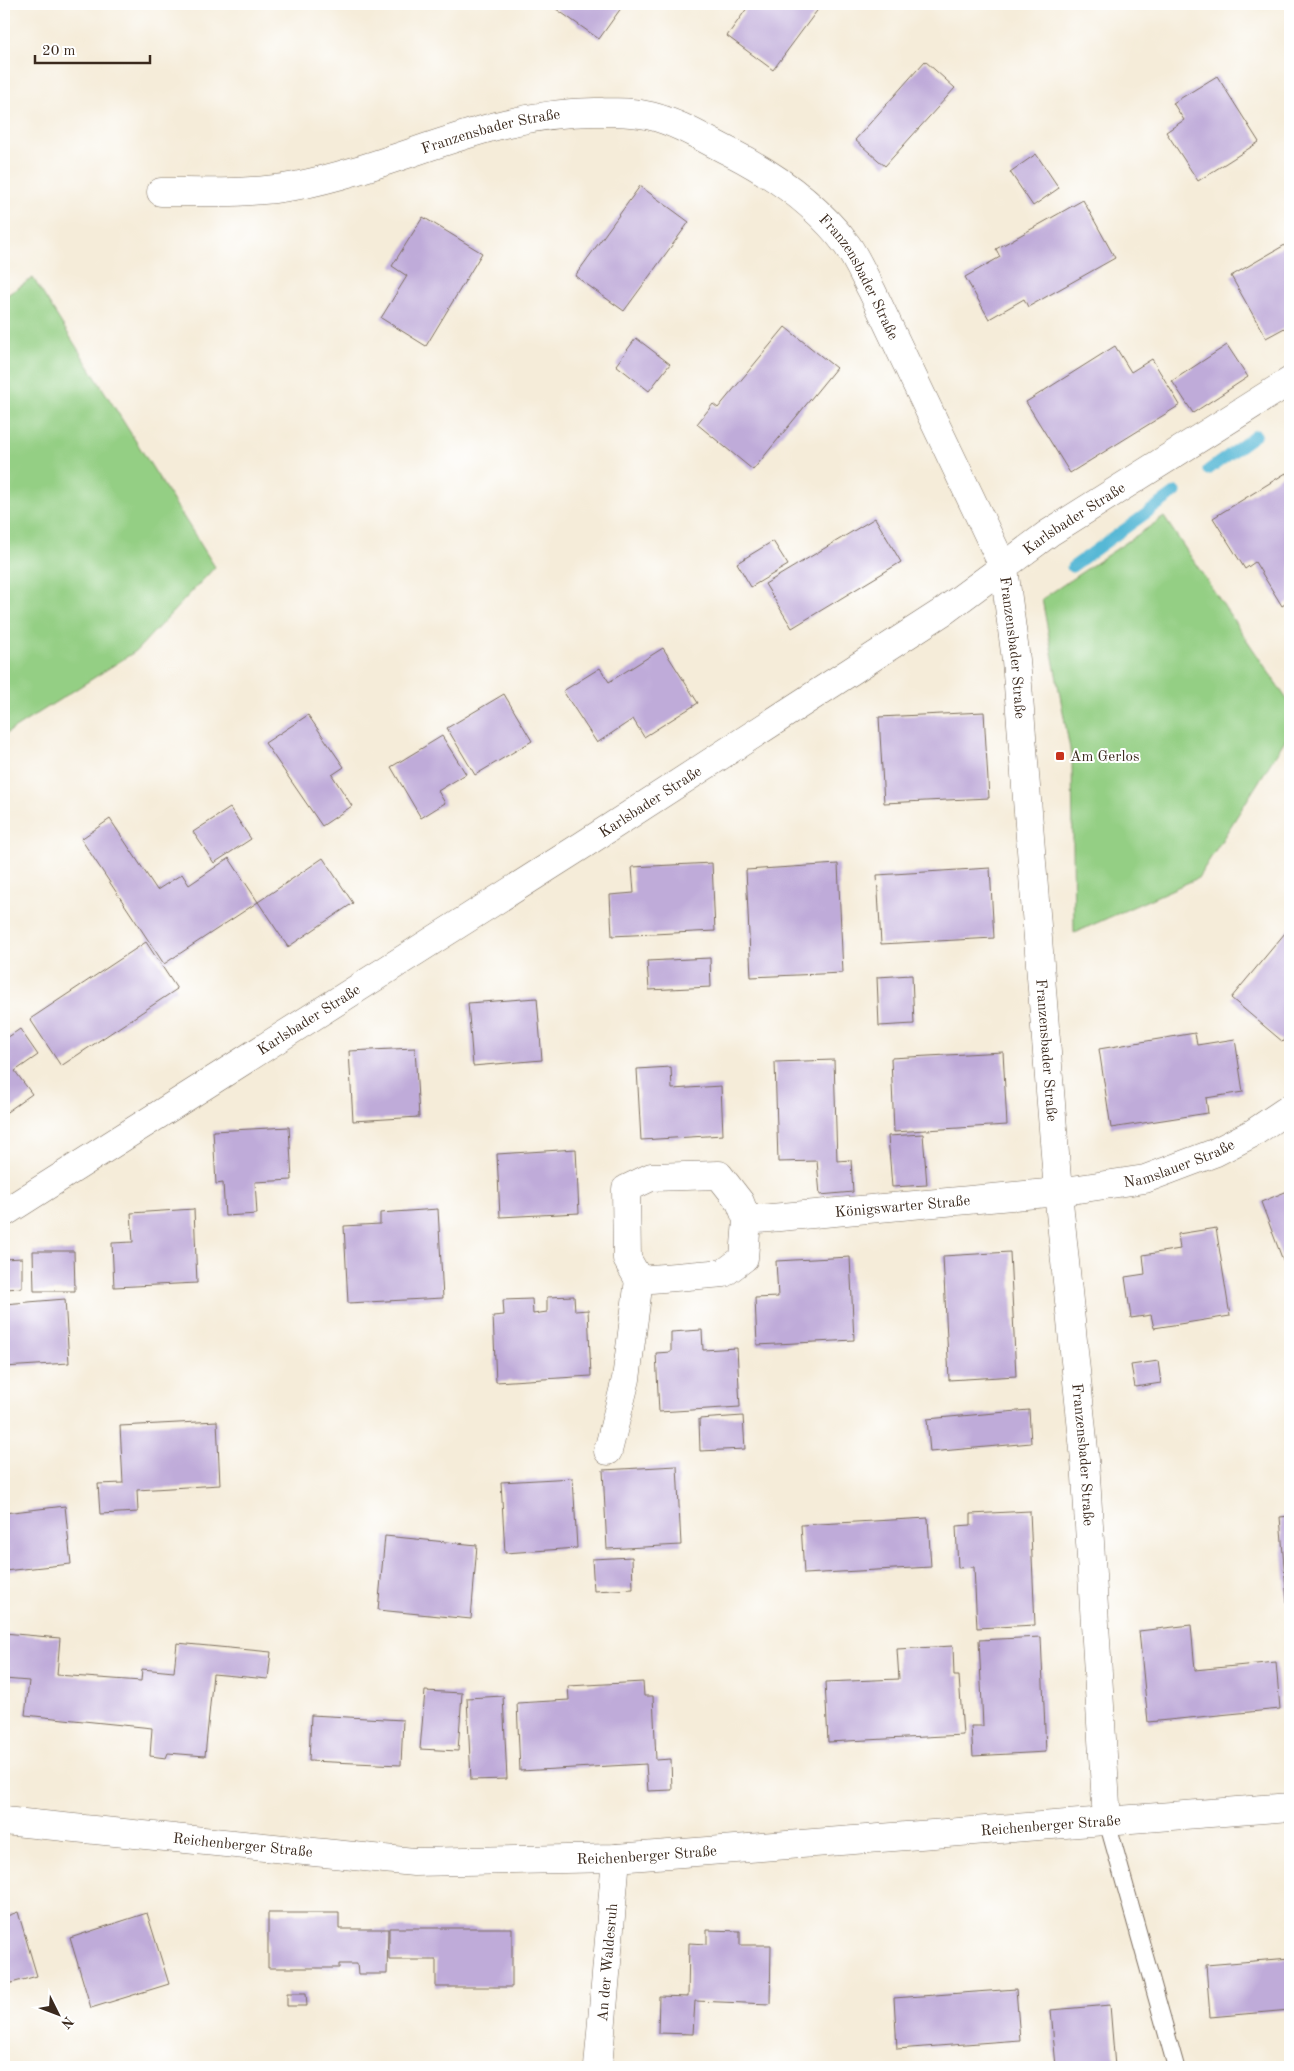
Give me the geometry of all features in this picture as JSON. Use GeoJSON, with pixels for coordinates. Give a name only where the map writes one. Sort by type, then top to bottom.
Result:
{"type":"FeatureCollection","features":[{"type":"Feature","properties":{"kind":"street","name":"Franzensbader Straße"},"geometry":{"type":"LineString","coordinates":[[161,192],[250,192],[295,186],[338,176],[504,123],[579,111],[624,112],[650,116],[676,124],[744,159],[782,182],[816,209],[848,246],[872,291],[1004,568],[1016,660],[1058,1192],[1085,1460],[1107,1821]]}},
{"type":"Feature","properties":{"kind":"street","name":"Karlsbader Straße"},"geometry":{"type":"LineString","coordinates":[[4,1213],[591,840],[944,611],[1050,533],[1290,381]]}},
{"type":"Feature","properties":{"kind":"street","name":"Namslauer Straße"},"geometry":{"type":"LineString","coordinates":[[1058,1192],[1145,1179],[1214,1153],[1253,1133],[1290,1108]]}},
{"type":"Feature","properties":{"kind":"street"},"geometry":{"type":"LineString","coordinates":[[608,1452],[626,1379],[639,1280],[627,1259],[626,1190],[651,1177],[719,1175],[740,1202],[747,1220],[744,1258],[724,1273],[639,1280]]}},
{"type":"Feature","properties":{"kind":"street","name":"Königswarter Straße"},"geometry":{"type":"LineString","coordinates":[[747,1220],[1058,1192]]}},
{"type":"Feature","properties":{"kind":"street","name":"Reichenberger Straße"},"geometry":{"type":"LineString","coordinates":[[4,1821],[414,1862],[616,1858],[1290,1808]]}},
{"type":"Feature","properties":{"kind":"street","name":"An der Waldesruh"},"geometry":{"type":"LineString","coordinates":[[598,2067],[616,1858]]}},
{"type":"Feature","properties":{"kind":"lane"},"geometry":{"type":"LineString","coordinates":[[1107,1821],[1176,2067]]}},
{"type":"Feature","properties":{"kind":"green space"},"geometry":{"type":"Polygon","coordinates":[[[33,278],[215,567],[136,651],[4,735],[4,297],[33,278]]]}},
{"type":"Feature","properties":{"kind":"green space"},"geometry":{"type":"Polygon","coordinates":[[[1164,517],[1290,704],[1290,732],[1198,878],[1074,933],[1072,760],[1042,599],[1164,517]]]}},
{"type":"Feature","properties":{"kind":"building"},"geometry":{"type":"Polygon","coordinates":[[[549,4],[624,4],[599,39],[549,4]]]}},
{"type":"Feature","properties":{"kind":"building"},"geometry":{"type":"Polygon","coordinates":[[[750,4],[822,4],[773,70],[727,36],[750,4]]]}},
{"type":"Feature","properties":{"kind":"building"},"geometry":{"type":"Polygon","coordinates":[[[925,61],[955,88],[885,166],[855,140],[925,61]]]}},
{"type":"Feature","properties":{"kind":"building"},"geometry":{"type":"Polygon","coordinates":[[[1217,76],[1259,142],[1198,181],[1166,132],[1184,120],[1173,103],[1217,76]]]}},
{"type":"Feature","properties":{"kind":"building"},"geometry":{"type":"Polygon","coordinates":[[[1036,154],[1059,188],[1033,206],[1010,172],[1036,154]]]}},
{"type":"Feature","properties":{"kind":"building"},"geometry":{"type":"Polygon","coordinates":[[[640,186],[689,222],[624,311],[575,276],[640,186]]]}},
{"type":"Feature","properties":{"kind":"building"},"geometry":{"type":"Polygon","coordinates":[[[1083,200],[1115,258],[1028,307],[1024,299],[989,319],[965,277],[1000,257],[996,249],[1083,200]]]}},
{"type":"Feature","properties":{"kind":"building"},"geometry":{"type":"Polygon","coordinates":[[[423,217],[482,253],[426,346],[381,318],[407,276],[392,266],[423,217]]]}},
{"type":"Feature","properties":{"kind":"building"},"geometry":{"type":"Polygon","coordinates":[[[1290,242],[1290,325],[1266,338],[1231,276],[1290,242]]]}},
{"type":"Feature","properties":{"kind":"building"},"geometry":{"type":"Polygon","coordinates":[[[785,327],[836,368],[753,470],[697,424],[713,404],[718,408],[785,327]]]}},
{"type":"Feature","properties":{"kind":"building"},"geometry":{"type":"Polygon","coordinates":[[[636,338],[670,364],[649,391],[616,365],[636,338]]]}},
{"type":"Feature","properties":{"kind":"building"},"geometry":{"type":"Polygon","coordinates":[[[1227,345],[1248,377],[1193,413],[1172,381],[1227,345]]]}},
{"type":"Feature","properties":{"kind":"building"},"geometry":{"type":"Polygon","coordinates":[[[1115,346],[1131,372],[1152,359],[1180,405],[1070,473],[1026,402],[1115,346]]]}},
{"type":"Feature","properties":{"kind":"building"},"geometry":{"type":"Polygon","coordinates":[[[1286,473],[1290,480],[1290,601],[1282,606],[1255,562],[1245,569],[1213,518],[1286,473]]]}},
{"type":"Feature","properties":{"kind":"building"},"geometry":{"type":"Polygon","coordinates":[[[875,518],[901,562],[792,628],[765,584],[875,518]]]}},
{"type":"Feature","properties":{"kind":"building"},"geometry":{"type":"Polygon","coordinates":[[[773,541],[788,565],[751,587],[737,563],[773,541]]]}},
{"type":"Feature","properties":{"kind":"building"},"geometry":{"type":"Polygon","coordinates":[[[663,648],[698,703],[644,737],[633,719],[597,743],[563,691],[600,668],[609,682],[663,648]]]}},
{"type":"Feature","properties":{"kind":"building"},"geometry":{"type":"Polygon","coordinates":[[[504,694],[532,741],[475,775],[447,728],[504,694]]]}},
{"type":"Feature","properties":{"kind":"building"},"geometry":{"type":"Polygon","coordinates":[[[984,712],[989,798],[884,803],[879,717],[984,712]]]}},
{"type":"Feature","properties":{"kind":"building"},"geometry":{"type":"Polygon","coordinates":[[[308,715],[344,767],[332,775],[352,806],[322,826],[265,743],[308,715]]]}},
{"type":"Feature","properties":{"kind":"building"},"geometry":{"type":"Polygon","coordinates":[[[442,736],[466,774],[438,791],[445,803],[421,818],[391,767],[442,736]]]}},
{"type":"Feature","properties":{"kind":"building"},"geometry":{"type":"Polygon","coordinates":[[[230,808],[251,839],[214,863],[193,832],[230,808]]]}},
{"type":"Feature","properties":{"kind":"building"},"geometry":{"type":"Polygon","coordinates":[[[110,819],[157,890],[182,874],[189,885],[229,858],[258,902],[164,964],[81,839],[110,819]]]}},
{"type":"Feature","properties":{"kind":"building"},"geometry":{"type":"Polygon","coordinates":[[[323,858],[353,903],[288,947],[258,902],[323,858]]]}},
{"type":"Feature","properties":{"kind":"building"},"geometry":{"type":"Polygon","coordinates":[[[712,863],[715,931],[612,936],[610,895],[634,893],[632,867],[712,863]]]}},
{"type":"Feature","properties":{"kind":"building"},"geometry":{"type":"Polygon","coordinates":[[[838,864],[843,973],[751,977],[746,870],[838,864]]]}},
{"type":"Feature","properties":{"kind":"building"},"geometry":{"type":"Polygon","coordinates":[[[990,868],[994,938],[881,944],[877,875],[990,868]]]}},
{"type":"Feature","properties":{"kind":"building"},"geometry":{"type":"Polygon","coordinates":[[[1290,927],[1290,1033],[1283,1042],[1231,998],[1290,927]]]}},
{"type":"Feature","properties":{"kind":"building"},"geometry":{"type":"Polygon","coordinates":[[[146,942],[177,989],[61,1066],[30,1019],[146,942]]]}},
{"type":"Feature","properties":{"kind":"building"},"geometry":{"type":"Polygon","coordinates":[[[710,958],[711,987],[649,990],[647,961],[710,958]]]}},
{"type":"Feature","properties":{"kind":"building"},"geometry":{"type":"Polygon","coordinates":[[[912,975],[914,1024],[879,1026],[877,977],[912,975]]]}},
{"type":"Feature","properties":{"kind":"building"},"geometry":{"type":"Polygon","coordinates":[[[537,998],[542,1060],[473,1066],[468,1003],[537,998]]]}},
{"type":"Feature","properties":{"kind":"building"},"geometry":{"type":"Polygon","coordinates":[[[20,1029],[38,1055],[15,1071],[32,1094],[4,1114],[4,1040],[20,1029]]]}},
{"type":"Feature","properties":{"kind":"building"},"geometry":{"type":"Polygon","coordinates":[[[1195,1033],[1197,1045],[1235,1039],[1243,1092],[1206,1098],[1208,1113],[1111,1128],[1099,1049],[1195,1033]]]}},
{"type":"Feature","properties":{"kind":"building"},"geometry":{"type":"Polygon","coordinates":[[[415,1048],[419,1117],[353,1121],[349,1051],[415,1048]]]}},
{"type":"Feature","properties":{"kind":"building"},"geometry":{"type":"Polygon","coordinates":[[[1003,1052],[1007,1125],[894,1132],[891,1058],[1003,1052]]]}},
{"type":"Feature","properties":{"kind":"building"},"geometry":{"type":"Polygon","coordinates":[[[834,1060],[837,1161],[851,1160],[853,1192],[820,1195],[817,1161],[778,1162],[775,1062],[834,1060]]]}},
{"type":"Feature","properties":{"kind":"building"},"geometry":{"type":"Polygon","coordinates":[[[671,1067],[672,1089],[721,1086],[723,1135],[641,1140],[637,1069],[671,1067]]]}},
{"type":"Feature","properties":{"kind":"building"},"geometry":{"type":"Polygon","coordinates":[[[289,1127],[292,1180],[255,1182],[257,1214],[225,1216],[223,1183],[216,1184],[213,1131],[289,1127]]]}},
{"type":"Feature","properties":{"kind":"building"},"geometry":{"type":"Polygon","coordinates":[[[923,1134],[927,1185],[892,1187],[888,1136],[923,1134]]]}},
{"type":"Feature","properties":{"kind":"building"},"geometry":{"type":"Polygon","coordinates":[[[576,1149],[579,1213],[500,1217],[497,1154],[576,1149]]]}},
{"type":"Feature","properties":{"kind":"building"},"geometry":{"type":"Polygon","coordinates":[[[1290,1190],[1290,1263],[1285,1266],[1261,1202],[1290,1190]]]}},
{"type":"Feature","properties":{"kind":"building"},"geometry":{"type":"Polygon","coordinates":[[[194,1209],[197,1283],[114,1287],[112,1243],[133,1242],[131,1213],[194,1209]]]}},
{"type":"Feature","properties":{"kind":"building"},"geometry":{"type":"Polygon","coordinates":[[[438,1209],[443,1298],[348,1303],[344,1226],[380,1224],[380,1213],[438,1209]]]}},
{"type":"Feature","properties":{"kind":"building"},"geometry":{"type":"Polygon","coordinates":[[[1216,1228],[1230,1316],[1154,1328],[1151,1315],[1131,1318],[1125,1277],[1145,1274],[1143,1255],[1180,1249],[1178,1234],[1216,1228]]]}},
{"type":"Feature","properties":{"kind":"building"},"geometry":{"type":"Polygon","coordinates":[[[33,1251],[74,1251],[75,1291],[34,1291],[33,1251]]]}},
{"type":"Feature","properties":{"kind":"building"},"geometry":{"type":"Polygon","coordinates":[[[1010,1252],[1016,1376],[949,1380],[943,1256],[1010,1252]]]}},
{"type":"Feature","properties":{"kind":"building"},"geometry":{"type":"Polygon","coordinates":[[[850,1257],[854,1340],[757,1345],[755,1298],[778,1297],[776,1261],[850,1257]]]}},
{"type":"Feature","properties":{"kind":"building"},"geometry":{"type":"Polygon","coordinates":[[[22,1258],[22,1288],[4,1289],[4,1259],[22,1258]]]}},
{"type":"Feature","properties":{"kind":"building"},"geometry":{"type":"Polygon","coordinates":[[[574,1296],[575,1311],[588,1310],[591,1376],[496,1382],[493,1316],[504,1315],[503,1300],[532,1299],[533,1314],[547,1312],[547,1297],[574,1296]]]}},
{"type":"Feature","properties":{"kind":"building"},"geometry":{"type":"Polygon","coordinates":[[[65,1299],[69,1363],[4,1367],[4,1304],[65,1299]]]}},
{"type":"Feature","properties":{"kind":"building"},"geometry":{"type":"Polygon","coordinates":[[[702,1330],[703,1350],[737,1348],[740,1407],[659,1412],[656,1353],[671,1352],[671,1332],[702,1330]]]}},
{"type":"Feature","properties":{"kind":"building"},"geometry":{"type":"Polygon","coordinates":[[[1158,1361],[1161,1383],[1135,1387],[1131,1365],[1158,1361]]]}},
{"type":"Feature","properties":{"kind":"building"},"geometry":{"type":"Polygon","coordinates":[[[1029,1410],[1031,1443],[930,1452],[927,1419],[1029,1410]]]}},
{"type":"Feature","properties":{"kind":"building"},"geometry":{"type":"Polygon","coordinates":[[[743,1416],[745,1449],[700,1451],[699,1419],[743,1416]]]}},
{"type":"Feature","properties":{"kind":"building"},"geometry":{"type":"Polygon","coordinates":[[[217,1421],[220,1485],[137,1490],[138,1512],[100,1514],[98,1484],[123,1483],[120,1426],[217,1421]]]}},
{"type":"Feature","properties":{"kind":"building"},"geometry":{"type":"Polygon","coordinates":[[[677,1466],[681,1545],[607,1549],[603,1470],[677,1466]]]}},
{"type":"Feature","properties":{"kind":"building"},"geometry":{"type":"Polygon","coordinates":[[[573,1478],[577,1548],[505,1553],[501,1482],[573,1478]]]}},
{"type":"Feature","properties":{"kind":"building"},"geometry":{"type":"Polygon","coordinates":[[[65,1506],[71,1564],[4,1571],[4,1513],[65,1506]]]}},
{"type":"Feature","properties":{"kind":"building"},"geometry":{"type":"Polygon","coordinates":[[[1030,1511],[1035,1625],[977,1628],[974,1567],[958,1568],[956,1526],[971,1525],[971,1514],[1030,1511]]]}},
{"type":"Feature","properties":{"kind":"building"},"geometry":{"type":"Polygon","coordinates":[[[1290,1516],[1290,1627],[1289,1627],[1280,1517],[1290,1516]]]}},
{"type":"Feature","properties":{"kind":"building"},"geometry":{"type":"Polygon","coordinates":[[[928,1518],[931,1567],[804,1574],[801,1525],[928,1518]]]}},
{"type":"Feature","properties":{"kind":"building"},"geometry":{"type":"Polygon","coordinates":[[[385,1536],[477,1545],[471,1619],[378,1610],[385,1536]]]}},
{"type":"Feature","properties":{"kind":"building"},"geometry":{"type":"Polygon","coordinates":[[[632,1557],[633,1589],[594,1591],[592,1559],[632,1557]]]}},
{"type":"Feature","properties":{"kind":"building"},"geometry":{"type":"Polygon","coordinates":[[[1191,1625],[1195,1670],[1276,1662],[1280,1709],[1148,1722],[1139,1631],[1191,1625]]]}},
{"type":"Feature","properties":{"kind":"building"},"geometry":{"type":"Polygon","coordinates":[[[4,1633],[60,1638],[57,1675],[141,1681],[142,1669],[174,1672],[177,1643],[271,1652],[268,1679],[213,1674],[205,1756],[168,1753],[166,1758],[150,1756],[152,1728],[25,1715],[29,1681],[4,1679],[4,1633]]]}},
{"type":"Feature","properties":{"kind":"building"},"geometry":{"type":"Polygon","coordinates":[[[1041,1637],[1046,1752],[973,1756],[971,1726],[983,1726],[979,1640],[1041,1637]]]}},
{"type":"Feature","properties":{"kind":"building"},"geometry":{"type":"Polygon","coordinates":[[[953,1646],[954,1676],[959,1676],[963,1735],[828,1742],[825,1682],[899,1679],[897,1649],[953,1646]]]}},
{"type":"Feature","properties":{"kind":"building"},"geometry":{"type":"Polygon","coordinates":[[[643,1682],[644,1696],[653,1696],[656,1760],[671,1759],[672,1790],[648,1791],[646,1764],[520,1771],[517,1703],[569,1700],[568,1686],[643,1682]]]}},
{"type":"Feature","properties":{"kind":"building"},"geometry":{"type":"Polygon","coordinates":[[[425,1691],[462,1693],[458,1751],[420,1749],[425,1691]]]}},
{"type":"Feature","properties":{"kind":"building"},"geometry":{"type":"Polygon","coordinates":[[[503,1696],[507,1779],[471,1780],[467,1698],[503,1696]]]}},
{"type":"Feature","properties":{"kind":"building"},"geometry":{"type":"Polygon","coordinates":[[[311,1715],[403,1720],[401,1765],[309,1761],[311,1715]]]}},
{"type":"Feature","properties":{"kind":"building"},"geometry":{"type":"Polygon","coordinates":[[[18,1912],[37,1976],[4,1985],[4,1917],[18,1912]]]}},
{"type":"Feature","properties":{"kind":"building"},"geometry":{"type":"Polygon","coordinates":[[[147,1913],[169,1984],[91,2008],[70,1938],[147,1913]]]}},
{"type":"Feature","properties":{"kind":"building"},"geometry":{"type":"Polygon","coordinates":[[[268,1913],[339,1913],[339,1929],[388,1929],[387,1974],[358,1974],[357,1964],[339,1964],[339,1968],[268,1968],[268,1913]]]}},
{"type":"Feature","properties":{"kind":"building"},"geometry":{"type":"Polygon","coordinates":[[[389,1928],[512,1928],[512,1987],[436,1987],[436,1960],[389,1960],[389,1928]]]}},
{"type":"Feature","properties":{"kind":"building"},"geometry":{"type":"Polygon","coordinates":[[[707,1930],[740,1931],[740,1945],[771,1945],[770,2004],[695,2001],[693,2034],[658,2033],[659,1996],[688,1997],[689,1943],[707,1944],[707,1930]]]}},
{"type":"Feature","properties":{"kind":"building"},"geometry":{"type":"Polygon","coordinates":[[[1290,1958],[1290,2010],[1210,2017],[1206,1965],[1290,1958]]]}},
{"type":"Feature","properties":{"kind":"building"},"geometry":{"type":"Polygon","coordinates":[[[1016,1989],[1020,2040],[897,2049],[894,1998],[1016,1989]]]}},
{"type":"Feature","properties":{"kind":"building"},"geometry":{"type":"Polygon","coordinates":[[[287,1993],[306,1993],[307,2006],[287,2006],[287,1993]]]}},
{"type":"Feature","properties":{"kind":"building"},"geometry":{"type":"Polygon","coordinates":[[[1110,2005],[1115,2067],[1056,2067],[1051,2010],[1110,2005]]]}},
{"type":"Feature","properties":{"kind":"waterway"},"geometry":{"type":"LineString","coordinates":[[1208,470],[1256,435]]}},
{"type":"Feature","properties":{"kind":"waterway"},"geometry":{"type":"LineString","coordinates":[[1072,567],[1176,492]]}},
{"type":"Feature","properties":{"kind":"place","name":"Am Gerlos"},"geometry":{"type":"Point","coordinates":[1060,756]}}]}
